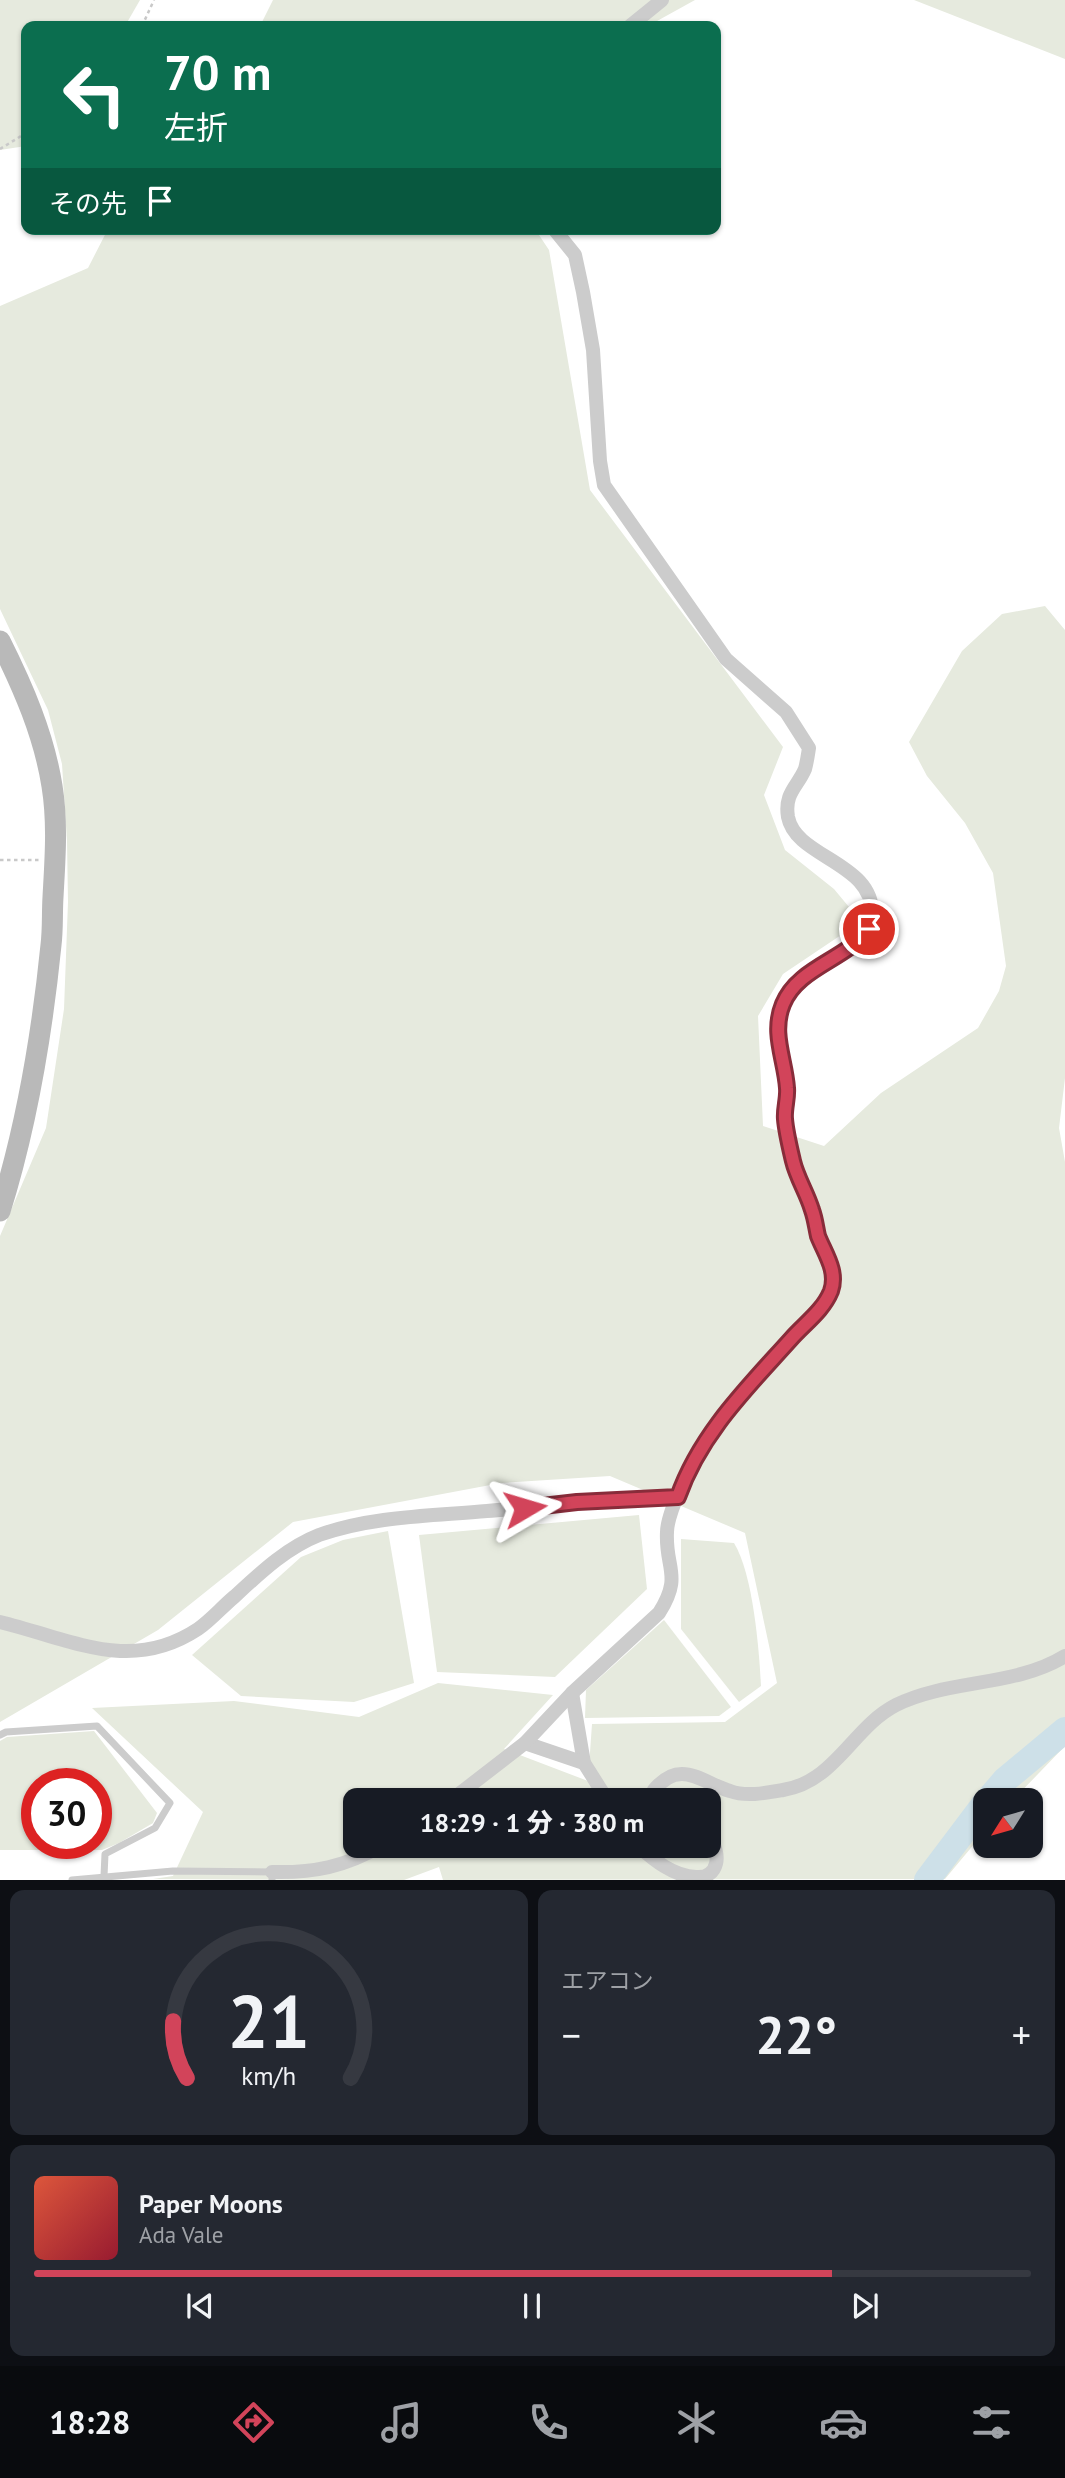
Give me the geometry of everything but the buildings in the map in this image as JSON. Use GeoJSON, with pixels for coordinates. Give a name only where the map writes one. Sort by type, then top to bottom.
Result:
{"type":"FeatureCollection","features":[{"type":"Feature","properties":{"kind":"street"},"geometry":{"type":"LineString","coordinates":[[636,21],[662,0]]}},
{"type":"Feature","properties":{"kind":"street"},"geometry":{"type":"LineString","coordinates":[[467,1788],[525,1743],[572,1693],[659,1613],[672,1586],[673,1571],[666,1533],[669,1517],[699,1450],[721,1418],[820,1310],[830,1293],[834,1278],[793,1161],[785,1119],[787,1089],[777,1033],[783,1005],[792,989],[815,969],[861,940],[869,929],[872,907],[867,893],[853,874],[806,845],[795,833],[788,818],[790,791],[805,769],[809,748],[799,729],[786,712],[726,659],[604,485],[593,350],[583,292],[575,255],[559,235]]}},
{"type":"Feature","properties":{"kind":"street"},"geometry":{"type":"LineString","coordinates":[[0,641],[31,708],[46,758],[55,809],[56,860],[51,944],[30,1092],[13,1170],[0,1211]]}},
{"type":"Feature","properties":{"kind":"street"},"geometry":{"type":"LineString","coordinates":[[0,1622],[111,1651],[160,1649],[200,1628],[277,1558],[318,1536],[337,1530],[434,1516],[577,1502],[678,1497]]}},
{"type":"Feature","properties":{"kind":"street"},"geometry":{"type":"LineString","coordinates":[[656,1788],[662,1780],[675,1775],[690,1774],[729,1791],[745,1794],[787,1790],[820,1775],[881,1714],[894,1706],[931,1693],[1026,1672],[1065,1656]]}},
{"type":"Feature","properties":{"kind":"street"},"geometry":{"type":"LineString","coordinates":[[572,1693],[584,1763],[600,1788]]}},
{"type":"Feature","properties":{"kind":"street"},"geometry":{"type":"LineString","coordinates":[[525,1743],[584,1763]]}},
{"type":"Feature","properties":{"kind":"street"},"geometry":{"type":"LineString","coordinates":[[272,1876],[323,1870],[357,1858]]}},
{"type":"Feature","properties":{"kind":"street"},"geometry":{"type":"LineString","coordinates":[[653,1858],[665,1868],[698,1878],[715,1867],[717,1858]]}},
{"type":"Feature","properties":{"kind":"lane"},"geometry":{"type":"LineString","coordinates":[[0,1735],[6,1732],[97,1726],[170,1803],[155,1828],[105,1854],[104,1876]]}},
{"type":"Feature","properties":{"kind":"lane"},"geometry":{"type":"LineString","coordinates":[[72,1880],[173,1871],[272,1876]]}},
{"type":"Feature","properties":{"kind":"path"},"geometry":{"type":"LineString","coordinates":[[144,21],[154,0]]}},
{"type":"Feature","properties":{"kind":"path"},"geometry":{"type":"LineString","coordinates":[[0,149],[21,136]]}},
{"type":"Feature","properties":{"kind":"path"},"geometry":{"type":"LineString","coordinates":[[0,860],[56,860]]}},
{"type":"Feature","properties":{"kind":"shaded area"},"geometry":{"type":"Polygon","coordinates":[[[0,0],[140,0],[128,21],[21,21],[21,147],[0,150],[0,0]]]}},
{"type":"Feature","properties":{"kind":"shaded area"},"geometry":{"type":"Polygon","coordinates":[[[273,0],[695,0],[657,21],[262,21],[273,0]]]}},
{"type":"Feature","properties":{"kind":"shaded area"},"geometry":{"type":"Polygon","coordinates":[[[914,0],[1065,0],[1065,59],[914,0]]]}},
{"type":"Feature","properties":{"kind":"shaded area"},"geometry":{"type":"Polygon","coordinates":[[[105,235],[539,235],[549,250],[590,490],[783,747],[764,795],[785,850],[834,889],[849,907],[847,931],[783,974],[758,1016],[763,1126],[824,1146],[881,1093],[978,1028],[999,991],[1006,966],[993,873],[965,823],[927,776],[909,742],[962,651],[1002,614],[1045,606],[1065,630],[1065,1078],[1059,1128],[1065,1162],[1065,1746],[1025,1788],[973,1788],[973,1845],[945,1879],[443,1880],[439,1867],[404,1880],[153,1879],[173,1876],[203,1812],[92,1708],[234,1701],[359,1717],[438,1683],[553,1695],[504,1749],[588,1781],[592,1724],[725,1722],[777,1683],[745,1533],[610,1476],[501,1483],[293,1522],[158,1630],[0,1722],[0,1236],[46,1128],[64,1009],[68,902],[62,764],[48,710],[0,609],[0,306],[88,268],[105,235]]]}},
{"type":"Feature","properties":{"kind":"shaded area"},"geometry":{"type":"Polygon","coordinates":[[[639,1515],[647,1589],[555,1677],[437,1672],[419,1535],[639,1515]]]}},
{"type":"Feature","properties":{"kind":"shaded area"},"geometry":{"type":"Polygon","coordinates":[[[388,1531],[414,1683],[354,1702],[241,1696],[192,1655],[301,1557],[343,1540],[388,1531]]]}},
{"type":"Feature","properties":{"kind":"shaded area"},"geometry":{"type":"Polygon","coordinates":[[[681,1539],[734,1543],[741,1556],[754,1612],[761,1686],[739,1702],[681,1629],[681,1539]]]}},
{"type":"Feature","properties":{"kind":"shaded area"},"geometry":{"type":"Polygon","coordinates":[[[664,1620],[731,1707],[719,1716],[585,1718],[586,1690],[664,1620]]]}},
{"type":"Feature","properties":{"kind":"shaded area"},"geometry":{"type":"Polygon","coordinates":[[[94,1731],[157,1813],[153,1823],[112,1846],[112,1768],[21,1768],[21,1850],[0,1850],[0,1741],[7,1737],[94,1731]]]}},
{"type":"Feature","properties":{"kind":"waterway"},"geometry":{"type":"LineString","coordinates":[[998,1788],[1065,1730]]}},
{"type":"Feature","properties":{"kind":"waterway"},"geometry":{"type":"LineString","coordinates":[[927,1880],[973,1819]]}},
{"type":"Feature","properties":{"kind":"route"},"geometry":{"type":"LineString","coordinates":[[525,1508],[577,1502],[678,1497],[699,1450],[721,1418],[820,1310],[830,1293],[834,1278],[793,1161],[785,1119],[787,1089],[777,1033],[783,1005],[792,989],[815,969],[849,950],[869,929]]}}]}
